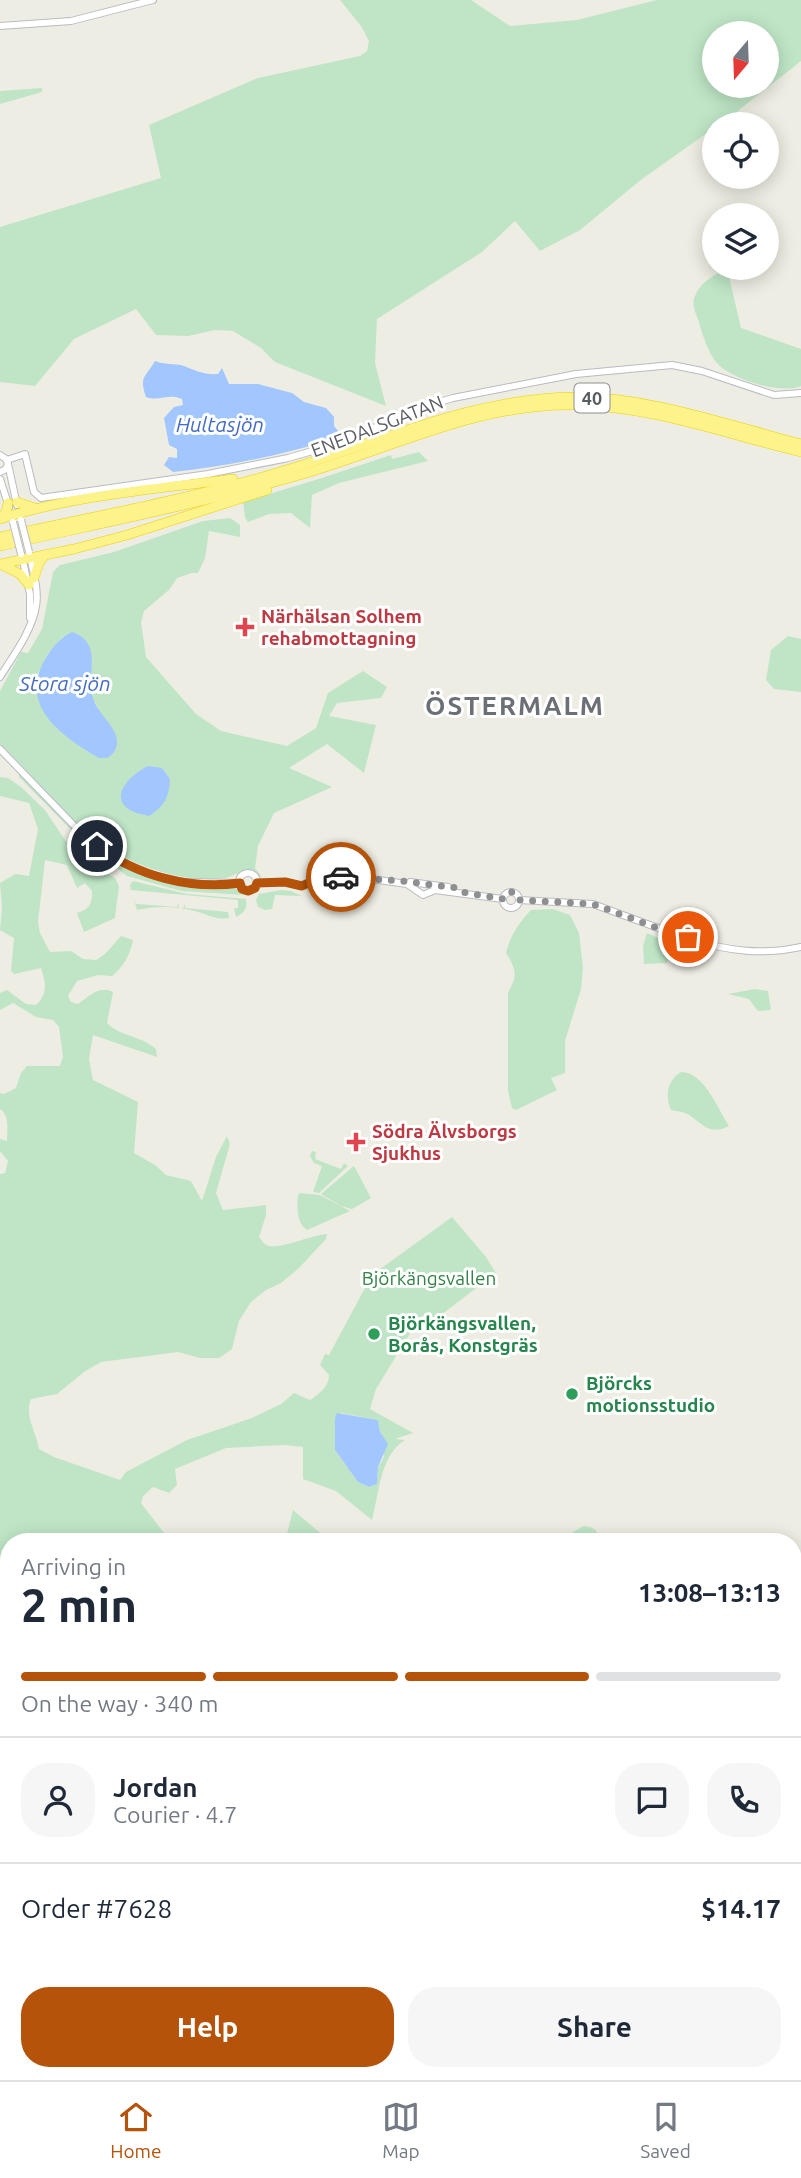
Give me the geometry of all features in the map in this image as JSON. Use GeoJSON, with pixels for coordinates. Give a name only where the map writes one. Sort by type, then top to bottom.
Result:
{"type":"FeatureCollection","features":[{"type":"Feature","properties":{"kind":"highway","name":"40"},"geometry":{"type":"LineString","coordinates":[[0,537],[273,474],[468,411],[550,398],[628,401],[801,444]]}},
{"type":"Feature","properties":{"kind":"highway","name":"40"},"geometry":{"type":"LineString","coordinates":[[0,546],[222,496],[314,471],[470,419],[524,408],[572,405],[626,409],[663,416],[801,453]]}},
{"type":"Feature","properties":{"kind":"highway"},"geometry":{"type":"LineString","coordinates":[[0,564],[127,535],[275,488],[314,471]]}},
{"type":"Feature","properties":{"kind":"highway"},"geometry":{"type":"LineString","coordinates":[[0,519],[16,518],[40,509],[160,488],[273,474]]}},
{"type":"Feature","properties":{"kind":"highway"},"geometry":{"type":"LineString","coordinates":[[0,519],[12,502],[40,509]]}},
{"type":"Feature","properties":{"kind":"highway"},"geometry":{"type":"LineString","coordinates":[[0,564],[32,582],[45,555]]}},
{"type":"Feature","properties":{"kind":"street"},"geometry":{"type":"LineString","coordinates":[[0,26],[71,21],[153,0]]}},
{"type":"Feature","properties":{"kind":"street","name":"ENEDALSGATAN"},"geometry":{"type":"LineString","coordinates":[[5,460],[25,454],[34,492],[41,498],[278,461],[337,444],[419,408],[453,398],[576,374],[672,365],[702,371],[774,395],[801,393]]}},
{"type":"Feature","properties":{"kind":"street"},"geometry":{"type":"LineString","coordinates":[[0,472],[6,469],[5,460]]}},
{"type":"Feature","properties":{"kind":"street"},"geometry":{"type":"LineString","coordinates":[[0,677],[36,607],[5,460]]}},
{"type":"Feature","properties":{"kind":"street"},"geometry":{"type":"LineString","coordinates":[[0,479],[12,502]]}},
{"type":"Feature","properties":{"kind":"street"},"geometry":{"type":"LineString","coordinates":[[1,752],[85,837],[122,862],[175,881],[198,884],[240,883]]}},
{"type":"Feature","properties":{"kind":"street"},"geometry":{"type":"LineString","coordinates":[[247,874],[255,877],[257,883],[250,891],[242,889],[240,883],[242,877],[247,874]]}},
{"type":"Feature","properties":{"kind":"street"},"geometry":{"type":"LineString","coordinates":[[257,883],[285,882],[302,886],[322,877],[341,877],[457,888],[462,892],[503,899]]}},
{"type":"Feature","properties":{"kind":"street"},"geometry":{"type":"LineString","coordinates":[[512,892],[519,900],[516,906],[510,908],[504,905],[503,899],[506,894],[512,892]]}},
{"type":"Feature","properties":{"kind":"street"},"geometry":{"type":"LineString","coordinates":[[519,900],[593,904],[677,935],[681,942],[687,939],[733,951],[758,953],[801,947]]}},
{"type":"Feature","properties":{"kind":"green space"},"geometry":{"type":"Polygon","coordinates":[[[340,0],[471,0],[510,26],[577,20],[657,0],[801,0],[801,61],[779,78],[779,21],[702,21],[702,98],[754,98],[737,112],[702,112],[702,136],[642,179],[580,230],[540,251],[515,221],[482,252],[377,319],[375,363],[386,406],[275,362],[261,348],[233,331],[215,330],[188,336],[156,335],[136,309],[74,339],[35,386],[0,382],[0,227],[161,178],[149,125],[258,78],[360,56],[367,51],[369,41],[361,26],[340,0]]]}},
{"type":"Feature","properties":{"kind":"green space"},"geometry":{"type":"Polygon","coordinates":[[[42,88],[42,92],[0,104],[0,91],[42,88]]]}},
{"type":"Feature","properties":{"kind":"green space"},"geometry":{"type":"Polygon","coordinates":[[[708,280],[730,280],[741,328],[801,349],[801,386],[781,388],[756,384],[732,374],[716,362],[706,343],[694,306],[697,291],[708,280]]]}},
{"type":"Feature","properties":{"kind":"green space"},"geometry":{"type":"Polygon","coordinates":[[[419,452],[428,461],[339,483],[312,495],[310,528],[291,513],[269,514],[248,522],[245,518],[243,502],[391,455],[392,459],[419,452]]]}},
{"type":"Feature","properties":{"kind":"green space"},"geometry":{"type":"Polygon","coordinates":[[[230,518],[240,525],[240,537],[209,531],[205,558],[198,573],[177,578],[169,590],[144,611],[141,622],[146,657],[196,714],[221,731],[287,746],[316,728],[328,693],[363,671],[387,687],[381,698],[337,703],[329,716],[376,725],[364,773],[327,744],[289,768],[332,787],[274,813],[258,846],[255,868],[262,877],[246,869],[226,878],[191,878],[155,870],[120,855],[78,826],[0,744],[0,691],[21,652],[28,653],[42,629],[53,572],[60,565],[114,552],[203,521],[230,518]],[[63,637],[49,652],[38,674],[36,686],[56,728],[99,758],[110,727],[100,713],[63,637]]]}},
{"type":"Feature","properties":{"kind":"green space"},"geometry":{"type":"Polygon","coordinates":[[[788,636],[801,639],[801,692],[774,689],[766,680],[771,650],[788,636]]]}},
{"type":"Feature","properties":{"kind":"green space"},"geometry":{"type":"Polygon","coordinates":[[[19,773],[88,843],[124,867],[185,887],[235,888],[245,895],[182,891],[127,876],[78,837],[19,777],[19,773]]]}},
{"type":"Feature","properties":{"kind":"green space","name":"Björkängsvallen"},"geometry":{"type":"Polygon","coordinates":[[[0,777],[8,778],[21,787],[45,810],[65,840],[98,868],[115,878],[119,886],[115,918],[84,932],[77,913],[89,905],[92,891],[85,883],[77,888],[67,865],[45,860],[38,922],[40,933],[50,952],[71,951],[83,959],[96,960],[121,936],[133,940],[126,960],[112,976],[98,975],[77,981],[68,996],[71,1002],[78,1004],[99,991],[113,992],[107,1023],[156,1049],[157,1057],[93,1035],[89,1059],[93,1080],[138,1102],[134,1153],[166,1175],[191,1181],[202,1201],[216,1157],[227,1136],[230,1144],[216,1193],[223,1210],[266,1205],[266,1215],[259,1237],[266,1245],[286,1244],[327,1234],[326,1239],[298,1269],[251,1302],[239,1321],[232,1349],[219,1358],[200,1358],[178,1352],[101,1362],[57,1394],[31,1399],[30,1418],[39,1449],[54,1457],[120,1480],[126,1472],[187,1440],[252,1418],[281,1404],[294,1393],[310,1400],[320,1393],[327,1383],[329,1375],[320,1365],[325,1354],[329,1355],[372,1275],[452,1217],[496,1273],[437,1318],[426,1315],[420,1317],[376,1389],[370,1409],[413,1433],[395,1439],[405,1440],[390,1455],[385,1465],[372,1520],[336,1491],[303,1479],[303,1447],[284,1445],[226,1448],[175,1469],[177,1485],[169,1493],[153,1487],[143,1496],[141,1503],[164,1533],[0,1533],[0,1174],[5,1173],[8,1161],[0,1151],[0,1139],[7,1141],[7,1119],[0,1109],[0,1093],[4,1094],[16,1088],[21,1073],[27,1066],[60,1066],[63,1057],[59,1027],[53,1020],[36,1017],[13,1003],[0,1010],[0,993],[7,990],[26,1004],[36,1005],[43,997],[45,988],[41,968],[14,974],[11,971],[14,938],[0,930],[0,883],[15,874],[29,876],[38,829],[29,803],[0,796],[0,777]],[[341,1413],[335,1418],[335,1450],[358,1482],[369,1487],[378,1476],[378,1468],[384,1457],[378,1420],[341,1413]]]}},
{"type":"Feature","properties":{"kind":"green space"},"geometry":{"type":"Polygon","coordinates":[[[133,881],[187,894],[246,899],[246,908],[236,917],[234,908],[238,908],[238,900],[131,890],[133,881]]]}},
{"type":"Feature","properties":{"kind":"green space"},"geometry":{"type":"Polygon","coordinates":[[[281,890],[302,896],[275,895],[272,909],[258,907],[256,900],[259,894],[281,890]]]}},
{"type":"Feature","properties":{"kind":"green space"},"geometry":{"type":"Polygon","coordinates":[[[134,900],[136,904],[177,907],[178,903],[179,908],[183,908],[185,904],[185,908],[228,912],[229,918],[216,918],[173,907],[137,910],[134,900]]]}},
{"type":"Feature","properties":{"kind":"green space"},"geometry":{"type":"Polygon","coordinates":[[[553,909],[570,915],[579,933],[583,968],[581,989],[565,1041],[565,1073],[551,1078],[557,1090],[516,1110],[512,1108],[508,1091],[508,992],[514,972],[506,953],[510,940],[531,910],[553,909]]]}},
{"type":"Feature","properties":{"kind":"green space"},"geometry":{"type":"Polygon","coordinates":[[[647,933],[673,945],[667,963],[644,964],[643,946],[647,933]]]}},
{"type":"Feature","properties":{"kind":"green space"},"geometry":{"type":"Polygon","coordinates":[[[755,989],[768,991],[771,1010],[758,1011],[749,999],[728,994],[755,989]]]}},
{"type":"Feature","properties":{"kind":"green space"},"geometry":{"type":"Polygon","coordinates":[[[681,1072],[697,1078],[715,1101],[729,1126],[714,1130],[682,1112],[671,1110],[669,1089],[681,1072]]]}},
{"type":"Feature","properties":{"kind":"green space"},"geometry":{"type":"Polygon","coordinates":[[[312,1151],[316,1152],[315,1159],[341,1169],[344,1163],[348,1166],[319,1193],[313,1192],[322,1166],[314,1163],[310,1156],[312,1151]]]}},
{"type":"Feature","properties":{"kind":"green space"},"geometry":{"type":"Polygon","coordinates":[[[354,1166],[371,1198],[352,1209],[321,1194],[354,1166]]]}},
{"type":"Feature","properties":{"kind":"green space"},"geometry":{"type":"Polygon","coordinates":[[[300,1193],[320,1195],[350,1211],[307,1230],[298,1214],[300,1193]]]}},
{"type":"Feature","properties":{"kind":"green space"},"geometry":{"type":"Polygon","coordinates":[[[293,1510],[320,1533],[287,1533],[293,1510]]]}},
{"type":"Feature","properties":{"kind":"green space"},"geometry":{"type":"Polygon","coordinates":[[[584,1526],[593,1528],[598,1533],[573,1533],[584,1526]]]}},
{"type":"Feature","properties":{"kind":"water","name":"Hultasjön"},"geometry":{"type":"Polygon","coordinates":[[[155,361],[209,374],[218,374],[222,368],[229,384],[258,384],[292,393],[304,402],[326,408],[334,417],[334,426],[339,432],[337,438],[256,459],[173,472],[164,465],[169,457],[177,458],[177,449],[169,445],[164,418],[174,407],[183,405],[182,399],[177,397],[146,397],[143,381],[155,361]]]}},
{"type":"Feature","properties":{"kind":"water","name":"Stora sjön"},"geometry":{"type":"Polygon","coordinates":[[[72,632],[88,643],[92,660],[93,698],[116,735],[116,748],[107,758],[99,758],[60,731],[42,708],[37,694],[37,679],[43,663],[55,645],[72,632]]]}},
{"type":"Feature","properties":{"kind":"water"},"geometry":{"type":"Polygon","coordinates":[[[148,766],[162,768],[170,779],[165,800],[159,809],[149,816],[129,810],[122,802],[121,796],[131,778],[148,766]]]}},
{"type":"Feature","properties":{"kind":"water"},"geometry":{"type":"Polygon","coordinates":[[[337,1413],[378,1420],[380,1432],[388,1444],[378,1467],[377,1484],[369,1487],[358,1482],[335,1450],[337,1413]]]}},
{"type":"Feature","properties":{"kind":"way so far"},"geometry":{"type":"LineString","coordinates":[[341,877],[457,888],[462,892],[503,899],[506,894],[512,892],[519,900],[593,904],[676,935],[678,932],[685,932],[688,937]]}},
{"type":"Feature","properties":{"kind":"place","name":"Närhälsan Solhem rehabmottagning"},"geometry":{"type":"Point","coordinates":[245,627]}},
{"type":"Feature","properties":{"kind":"place","name":"Södra Älvsborgs Sjukhus"},"geometry":{"type":"Point","coordinates":[356,1142]}},
{"type":"Feature","properties":{"kind":"place","name":"Björkängsvallen, Borås, Konstgräs"},"geometry":{"type":"Point","coordinates":[374,1334]}},
{"type":"Feature","properties":{"kind":"place","name":"Björcks motionsstudio"},"geometry":{"type":"Point","coordinates":[572,1394]}},
{"type":"Feature","properties":{"kind":"district","name":"ÖSTERMALM"},"geometry":{"type":"Point","coordinates":[515,705]}},
{"type":"Feature","properties":{"kind":"route"},"geometry":{"type":"LineString","coordinates":[[97,846],[137,870],[160,877],[198,884],[240,883],[242,889],[248,891],[255,888],[257,883],[285,882],[302,886],[322,877],[341,877]]}}]}
